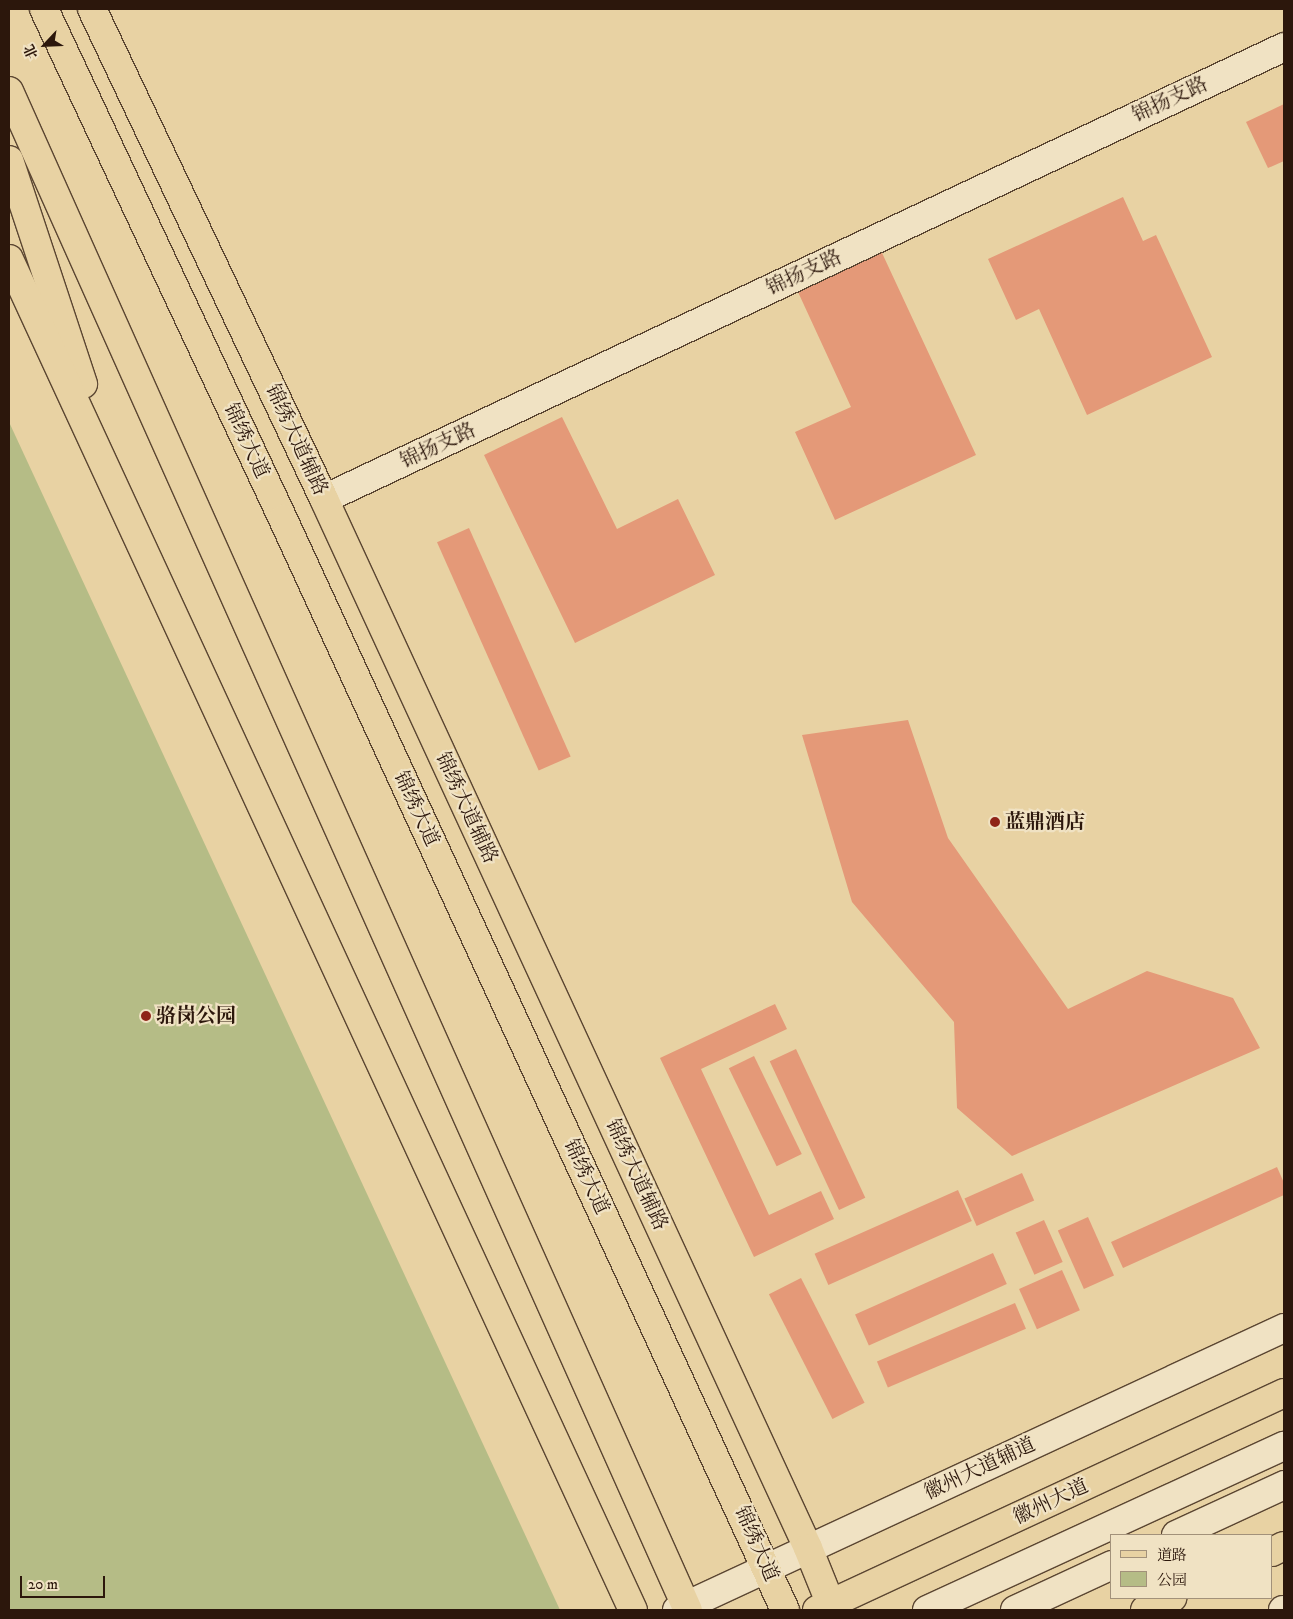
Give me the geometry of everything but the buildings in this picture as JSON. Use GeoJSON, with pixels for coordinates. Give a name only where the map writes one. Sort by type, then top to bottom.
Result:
{"type":"FeatureCollection","features":[{"type":"Feature","properties":{"kind":"main road","name":"锦绣大道"},"geometry":{"type":"LineString","coordinates":[[44,9],[283,519],[785,1610]]}},
{"type":"Feature","properties":{"kind":"main road","name":"锦绣大道辅路"},"geometry":{"type":"LineString","coordinates":[[92,9],[324,499],[808,1548],[827,1608]]}},
{"type":"Feature","properties":{"kind":"main road"},"geometry":{"type":"LineString","coordinates":[[9,90],[683,1609]]}},
{"type":"Feature","properties":{"kind":"main road"},"geometry":{"type":"LineString","coordinates":[[9,160],[125,510]]}},
{"type":"Feature","properties":{"kind":"main road"},"geometry":{"type":"LineString","coordinates":[[9,259],[633,1610]]}},
{"type":"Feature","properties":{"kind":"main road","name":"徽州大道"},"geometry":{"type":"LineString","coordinates":[[827,1608],[1284,1393]]}},
{"type":"Feature","properties":{"kind":"main road"},"geometry":{"type":"LineString","coordinates":[[1145,1610],[1170,1599]]}},
{"type":"Feature","properties":{"kind":"street","name":"锦扬支路"},"geometry":{"type":"LineString","coordinates":[[324,499],[1284,47]]}},
{"type":"Feature","properties":{"kind":"street","name":"徽州大道辅道"},"geometry":{"type":"LineString","coordinates":[[683,1609],[808,1548],[1284,1328]]}},
{"type":"Feature","properties":{"kind":"street"},"geometry":{"type":"LineString","coordinates":[[927,1610],[1284,1446]]}},
{"type":"Feature","properties":{"kind":"street"},"geometry":{"type":"LineString","coordinates":[[1178,1534],[1284,1485]]}},
{"type":"Feature","properties":{"kind":"street"},"geometry":{"type":"LineString","coordinates":[[1015,1610],[1110,1566]]}},
{"type":"Feature","properties":{"kind":"green space","name":"骆岗公园"},"geometry":{"type":"Polygon","coordinates":[[[9,422],[560,1610],[9,1610],[9,422]]]}},
{"type":"Feature","properties":{"kind":"place","name":"蓝鼎酒店"},"geometry":{"type":"Point","coordinates":[995,822]}},
{"type":"Feature","properties":{"kind":"place","name":"骆岗公园"},"geometry":{"type":"Point","coordinates":[146,1016]}}]}
